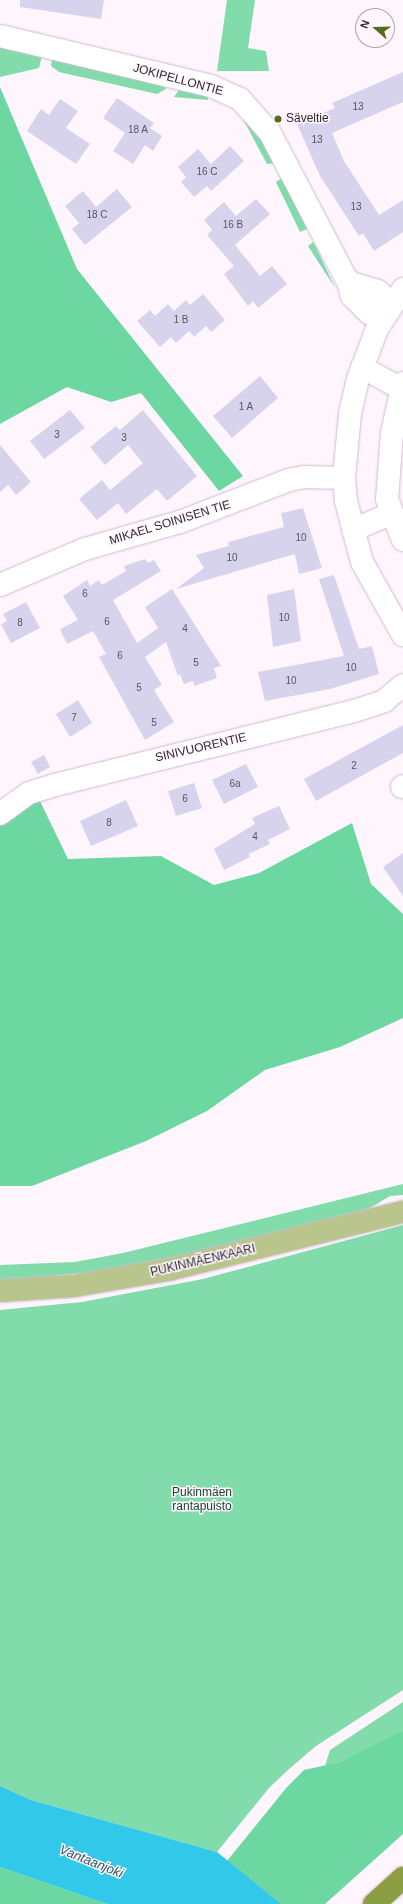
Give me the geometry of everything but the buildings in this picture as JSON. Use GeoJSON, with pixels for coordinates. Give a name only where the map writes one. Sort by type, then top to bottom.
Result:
{"type":"FeatureCollection","features":[{"type":"Feature","properties":{"kind":"highway"},"geometry":{"type":"LineString","coordinates":[[378,1900],[403,1878]]}},
{"type":"Feature","properties":{"kind":"main road","name":"PUKINMÄENKAARI"},"geometry":{"type":"LineString","coordinates":[[0,1291],[74,1286],[165,1271],[403,1212]]}},
{"type":"Feature","properties":{"kind":"street","name":"JOKIPELLONTIE"},"geometry":{"type":"LineString","coordinates":[[0,36],[211,86],[240,99],[270,133],[348,282],[378,291],[382,295],[385,313]]}},
{"type":"Feature","properties":{"kind":"street"},"geometry":{"type":"LineString","coordinates":[[403,289],[385,313],[362,367],[350,414],[344,478],[353,530],[372,584],[403,635]]}},
{"type":"Feature","properties":{"kind":"street"},"geometry":{"type":"LineString","coordinates":[[362,367],[402,386],[391,448],[387,499],[396,517],[403,540]]}},
{"type":"Feature","properties":{"kind":"street"},"geometry":{"type":"LineString","coordinates":[[391,448],[403,470]]}},
{"type":"Feature","properties":{"kind":"street","name":"MIKAEL SOINISEN TIE"},"geometry":{"type":"LineString","coordinates":[[0,585],[85,549],[180,522],[289,480],[304,477],[344,478]]}},
{"type":"Feature","properties":{"kind":"street"},"geometry":{"type":"LineString","coordinates":[[353,530],[396,517]]}},
{"type":"Feature","properties":{"kind":"street","name":"SINIVUORENTIE"},"geometry":{"type":"LineString","coordinates":[[0,814],[29,793],[55,784],[354,711],[384,700],[403,685]]}},
{"type":"Feature","properties":{"kind":"green space"},"geometry":{"type":"Polygon","coordinates":[[[227,0],[255,0],[248,48],[266,51],[269,71],[217,71],[227,0]]]}},
{"type":"Feature","properties":{"kind":"green space"},"geometry":{"type":"Polygon","coordinates":[[[0,46],[42,56],[39,68],[0,77],[0,46]]]}},
{"type":"Feature","properties":{"kind":"green space"},"geometry":{"type":"Polygon","coordinates":[[[52,59],[165,87],[166,89],[157,94],[59,72],[51,66],[52,59]]]}},
{"type":"Feature","properties":{"kind":"green space"},"geometry":{"type":"Polygon","coordinates":[[[0,87],[77,269],[243,476],[219,491],[141,393],[111,402],[67,387],[0,424],[0,87]]]}},
{"type":"Feature","properties":{"kind":"green space"},"geometry":{"type":"Polygon","coordinates":[[[179,90],[208,97],[208,100],[174,97],[179,90]]]}},
{"type":"Feature","properties":{"kind":"green space"},"geometry":{"type":"Polygon","coordinates":[[[243,119],[249,120],[276,163],[267,164],[243,119]]]}},
{"type":"Feature","properties":{"kind":"green space"},"geometry":{"type":"Polygon","coordinates":[[[282,178],[307,229],[300,232],[276,182],[282,178]]]}},
{"type":"Feature","properties":{"kind":"green space"},"geometry":{"type":"Polygon","coordinates":[[[313,242],[316,247],[335,288],[308,246],[313,242]]]}},
{"type":"Feature","properties":{"kind":"green space"},"geometry":{"type":"Polygon","coordinates":[[[39,799],[68,859],[161,856],[214,885],[259,873],[352,823],[371,884],[403,914],[403,1018],[340,1047],[265,1070],[207,1111],[146,1141],[32,1186],[0,1186],[0,821],[39,799]]]}},
{"type":"Feature","properties":{"kind":"green space"},"geometry":{"type":"Polygon","coordinates":[[[403,1184],[403,1195],[390,1196],[370,1208],[238,1245],[96,1272],[0,1281],[0,1265],[75,1262],[123,1253],[403,1184]]]}},
{"type":"Feature","properties":{"kind":"green space","name":"Pukinmäen rantapuisto"},"geometry":{"type":"Polygon","coordinates":[[[403,1225],[403,1690],[316,1746],[289,1769],[269,1788],[217,1852],[31,1800],[0,1786],[0,1310],[82,1302],[203,1279],[403,1225]]]}},
{"type":"Feature","properties":{"kind":"green space"},"geometry":{"type":"Polygon","coordinates":[[[403,1702],[403,1732],[340,1762],[325,1766],[330,1750],[403,1702]]]}},
{"type":"Feature","properties":{"kind":"green space"},"geometry":{"type":"Polygon","coordinates":[[[400,1732],[403,1732],[403,1834],[325,1904],[281,1904],[227,1861],[287,1787],[304,1770],[340,1762],[400,1732]]]}},
{"type":"Feature","properties":{"kind":"green space"},"geometry":{"type":"Polygon","coordinates":[[[0,1867],[107,1904],[0,1904],[0,1867]]]}},
{"type":"Feature","properties":{"kind":"water","name":"Vantaanjoki"},"geometry":{"type":"Polygon","coordinates":[[[0,1786],[31,1800],[217,1852],[281,1904],[107,1904],[0,1867],[0,1786]]]}},
{"type":"Feature","properties":{"kind":"place","name":"Säveltie"},"geometry":{"type":"Point","coordinates":[278,119]}}]}
